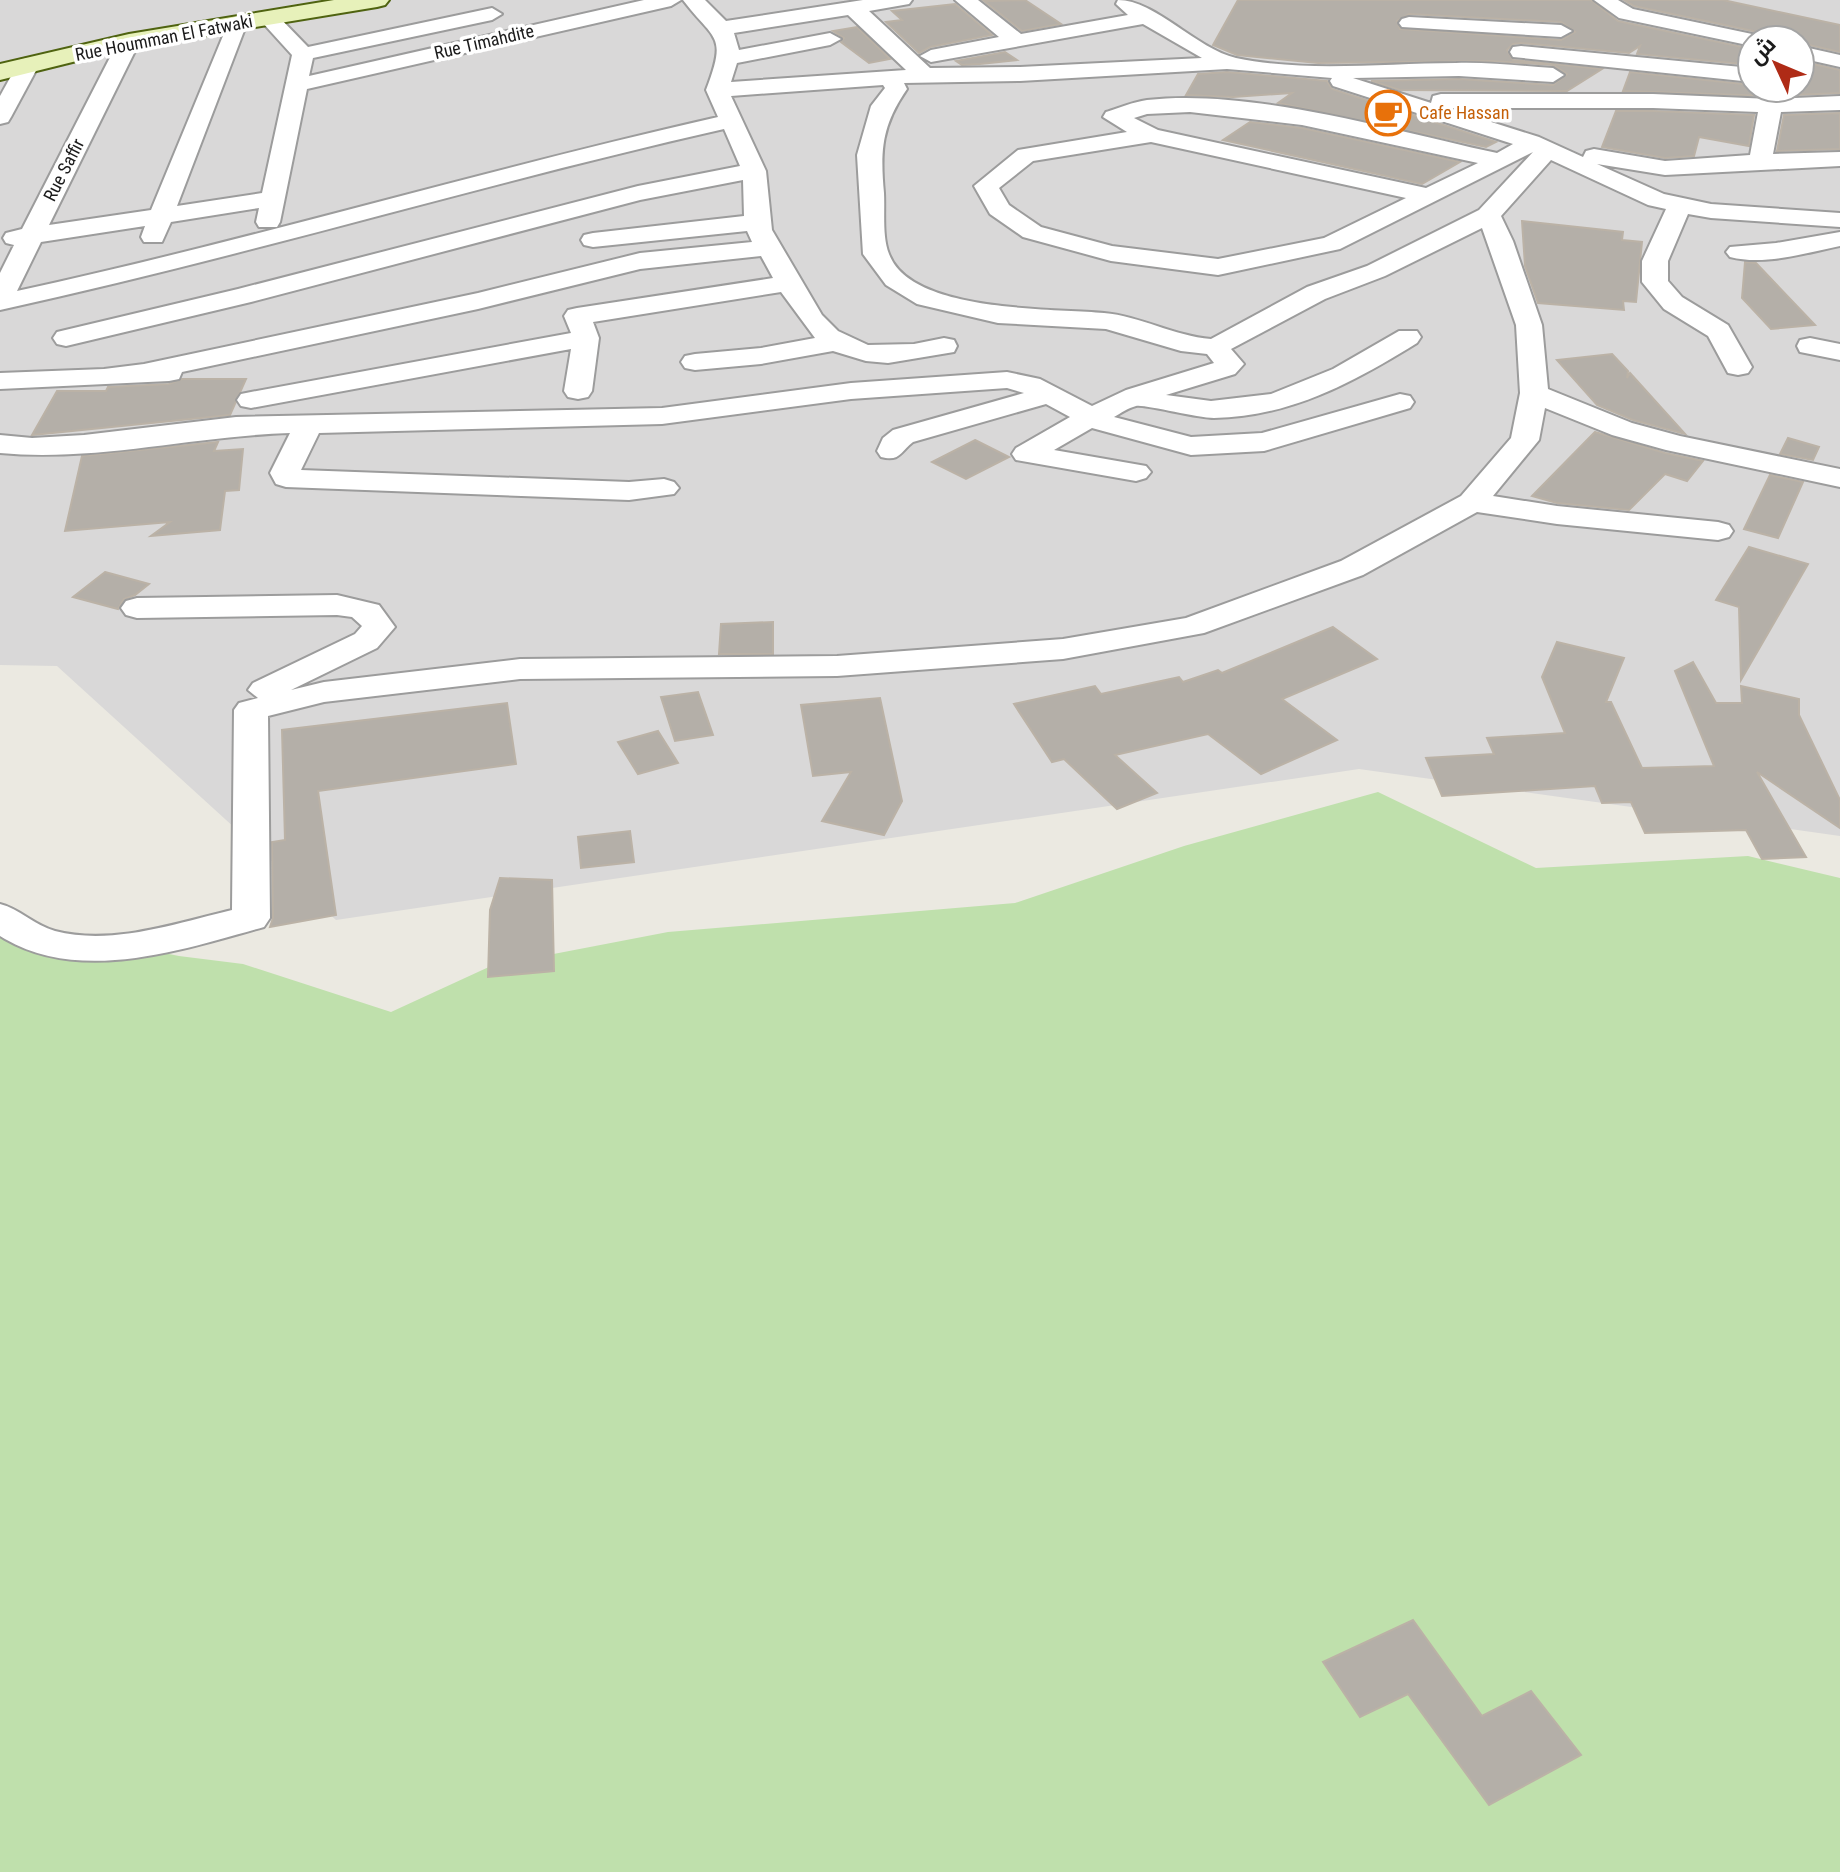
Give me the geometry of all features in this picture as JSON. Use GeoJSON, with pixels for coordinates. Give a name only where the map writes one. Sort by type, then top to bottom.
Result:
{"type":"FeatureCollection","features":[{"type":"Feature","properties":{"kind":"street","name":"Rue Houmman El Fatwaki"},"geometry":{"type":"LineString","coordinates":[[0,72],[129,41],[377,0]]}},
{"type":"Feature","properties":{"kind":"street","name":"Rue Timahdite"},"geometry":{"type":"LineString","coordinates":[[297,85],[671,0]]}},
{"type":"Feature","properties":{"kind":"street"},"geometry":{"type":"LineString","coordinates":[[693,0],[724,28],[730,58],[717,90],[754,171],[757,222],[765,248],[777,262],[786,284],[814,326],[836,342],[879,357],[904,356],[944,346]]}},
{"type":"Feature","properties":{"kind":"street"},"geometry":{"type":"LineString","coordinates":[[724,28],[902,0]]}},
{"type":"Feature","properties":{"kind":"street"},"geometry":{"type":"LineString","coordinates":[[965,0],[1017,41]]}},
{"type":"Feature","properties":{"kind":"street"},"geometry":{"type":"LineString","coordinates":[[1119,0],[1168,32],[1227,63]]}},
{"type":"Feature","properties":{"kind":"street"},"geometry":{"type":"LineString","coordinates":[[1397,0],[1408,33],[1398,69]]}},
{"type":"Feature","properties":{"kind":"street"},"geometry":{"type":"LineString","coordinates":[[1604,0],[1626,14],[1687,18],[1736,35]]}},
{"type":"Feature","properties":{"kind":"street"},"geometry":{"type":"LineString","coordinates":[[853,8],[899,68],[924,75],[1020,74],[1227,63],[1311,72],[1556,65],[1736,74]]}},
{"type":"Feature","properties":{"kind":"street"},"geometry":{"type":"LineString","coordinates":[[303,54],[516,9]]}},
{"type":"Feature","properties":{"kind":"street"},"geometry":{"type":"LineString","coordinates":[[717,90],[801,83],[899,68],[1017,41],[1149,17]]}},
{"type":"Feature","properties":{"kind":"street"},"geometry":{"type":"LineString","coordinates":[[269,18],[303,54]]}},
{"type":"Feature","properties":{"kind":"street"},"geometry":{"type":"LineString","coordinates":[[140,270],[237,23]]}},
{"type":"Feature","properties":{"kind":"street"},"geometry":{"type":"LineString","coordinates":[[1408,33],[1562,32],[1551,101]]}},
{"type":"Feature","properties":{"kind":"street"},"geometry":{"type":"LineString","coordinates":[[730,58],[830,39]]}},
{"type":"Feature","properties":{"kind":"street","name":"Rue Saffir"},"geometry":{"type":"LineString","coordinates":[[0,300],[129,41]]}},
{"type":"Feature","properties":{"kind":"street"},"geometry":{"type":"LineString","coordinates":[[265,239],[303,54]]}},
{"type":"Feature","properties":{"kind":"street"},"geometry":{"type":"LineString","coordinates":[[1816,56],[1840,61]]}},
{"type":"Feature","properties":{"kind":"street"},"geometry":{"type":"LineString","coordinates":[[0,117],[28,65]]}},
{"type":"Feature","properties":{"kind":"street"},"geometry":{"type":"LineString","coordinates":[[899,68],[896,89],[882,106],[869,155],[876,254],[895,280],[926,298],[998,315],[1108,321],[1191,345],[1215,347],[1316,293],[1376,271],[1488,215],[1539,145]]}},
{"type":"Feature","properties":{"kind":"street"},"geometry":{"type":"LineString","coordinates":[[1311,72],[1539,145],[1657,200],[1711,211],[1840,220]]}},
{"type":"Feature","properties":{"kind":"street"},"geometry":{"type":"LineString","coordinates":[[1410,102],[1551,101],[1771,106],[1840,103]]}},
{"type":"Feature","properties":{"kind":"street"},"geometry":{"type":"LineString","coordinates":[[1428,196],[1151,135],[1114,117],[1127,109],[1170,106],[1199,104],[1244,108],[1501,161]]}},
{"type":"Feature","properties":{"kind":"street"},"geometry":{"type":"LineString","coordinates":[[1760,161],[1771,106]]}},
{"type":"Feature","properties":{"kind":"street"},"geometry":{"type":"LineString","coordinates":[[1815,106],[1840,122]]}},
{"type":"Feature","properties":{"kind":"street"},"geometry":{"type":"LineString","coordinates":[[0,300],[48,292],[205,255],[625,143],[730,121]]}},
{"type":"Feature","properties":{"kind":"street"},"geometry":{"type":"LineString","coordinates":[[1151,135],[1026,155],[986,186],[999,209],[1032,232],[1111,253],[1218,267],[1331,244],[1539,145],[1665,168],[1840,159]]}},
{"type":"Feature","properties":{"kind":"street"},"geometry":{"type":"LineString","coordinates":[[66,338],[479,236],[638,193],[754,171]]}},
{"type":"Feature","properties":{"kind":"street"},"geometry":{"type":"LineString","coordinates":[[416,197],[479,236]]}},
{"type":"Feature","properties":{"kind":"street"},"geometry":{"type":"LineString","coordinates":[[0,241],[273,199]]}},
{"type":"Feature","properties":{"kind":"street"},"geometry":{"type":"LineString","coordinates":[[1680,204],[1655,261],[1655,282],[1673,303],[1719,331],[1738,367]]}},
{"type":"Feature","properties":{"kind":"street"},"geometry":{"type":"LineString","coordinates":[[251,710],[324,692],[520,669],[837,666],[1063,649],[1207,621],[1352,568],[1472,502],[1525,440],[1534,393],[1529,325],[1501,241],[1488,215]]}},
{"type":"Feature","properties":{"kind":"street"},"geometry":{"type":"LineString","coordinates":[[593,240],[757,222]]}},
{"type":"Feature","properties":{"kind":"street"},"geometry":{"type":"LineString","coordinates":[[1739,252],[1776,251],[1840,239]]}},
{"type":"Feature","properties":{"kind":"street"},"geometry":{"type":"LineString","coordinates":[[0,381],[144,372],[640,261],[765,248]]}},
{"type":"Feature","properties":{"kind":"street"},"geometry":{"type":"LineString","coordinates":[[205,255],[242,296],[254,348],[256,390],[236,426]]}},
{"type":"Feature","properties":{"kind":"street"},"geometry":{"type":"LineString","coordinates":[[552,282],[582,327],[578,391]]}},
{"type":"Feature","properties":{"kind":"street"},"geometry":{"type":"LineString","coordinates":[[144,372],[256,390],[786,284]]}},
{"type":"Feature","properties":{"kind":"street"},"geometry":{"type":"LineString","coordinates":[[48,292],[82,378]]}},
{"type":"Feature","properties":{"kind":"street"},"geometry":{"type":"LineString","coordinates":[[1136,396],[1187,410],[1265,405],[1308,394],[1349,374],[1408,337]]}},
{"type":"Feature","properties":{"kind":"street"},"geometry":{"type":"LineString","coordinates":[[695,362],[761,356],[836,342]]}},
{"type":"Feature","properties":{"kind":"street"},"geometry":{"type":"LineString","coordinates":[[1810,346],[1840,352]]}},
{"type":"Feature","properties":{"kind":"street"},"geometry":{"type":"LineString","coordinates":[[1136,472],[1026,454],[1090,417],[1136,396],[1225,368],[1230,364],[1215,347]]}},
{"type":"Feature","properties":{"kind":"street"},"geometry":{"type":"LineString","coordinates":[[0,444],[32,447],[84,444],[236,426],[662,416],[851,391],[1007,380],[1030,385],[1110,426],[1191,446],[1264,442],[1400,402]]}},
{"type":"Feature","properties":{"kind":"street"},"geometry":{"type":"LineString","coordinates":[[1534,393],[1622,429],[1676,444],[1840,478]]}},
{"type":"Feature","properties":{"kind":"street"},"geometry":{"type":"LineString","coordinates":[[891,451],[893,444],[903,436],[1048,395]]}},
{"type":"Feature","properties":{"kind":"street"},"geometry":{"type":"LineString","coordinates":[[308,425],[285,473],[286,478],[629,491],[664,488]]}},
{"type":"Feature","properties":{"kind":"street"},"geometry":{"type":"LineString","coordinates":[[1472,502],[1557,515],[1718,531]]}},
{"type":"Feature","properties":{"kind":"street"},"geometry":{"type":"LineString","coordinates":[[0,916],[25,934],[76,948],[126,945],[251,918],[251,710],[266,687],[366,641],[379,627],[375,615],[367,610],[337,605],[137,608]]}},
{"type":"Feature","properties":{"kind":"shaded area"},"geometry":{"type":"Polygon","coordinates":[[[0,0],[1840,0],[1840,836],[1359,769],[336,920],[57,666],[0,665],[0,0]]]}},
{"type":"Feature","properties":{"kind":"green space"},"geometry":{"type":"Polygon","coordinates":[[[1378,792],[1536,868],[1748,856],[1840,878],[1840,1872],[0,1872],[0,920],[179,956],[243,964],[391,1012],[491,966],[668,932],[1015,903],[1184,846],[1378,792]]]}},
{"type":"Feature","properties":{"kind":"building"},"geometry":{"type":"Polygon","coordinates":[[[1025,0],[1061,24],[1022,31],[984,1],[1025,0]]]}},
{"type":"Feature","properties":{"kind":"building"},"geometry":{"type":"Polygon","coordinates":[[[1238,0],[1591,0],[1618,21],[1736,46],[1736,63],[1637,54],[1640,46],[1629,53],[1521,43],[1513,44],[1507,50],[1513,60],[1602,69],[1567,91],[1400,90],[1371,81],[1459,79],[1553,85],[1567,74],[1553,65],[1492,61],[1318,63],[1237,55],[1213,45],[1238,0]],[[1409,14],[1397,21],[1400,29],[1561,40],[1575,32],[1561,22],[1409,14]]]}},
{"type":"Feature","properties":{"kind":"building"},"geometry":{"type":"Polygon","coordinates":[[[1624,0],[1723,0],[1840,25],[1840,52],[1816,47],[1816,24],[1736,24],[1736,27],[1634,6],[1624,0]]]}},
{"type":"Feature","properties":{"kind":"building"},"geometry":{"type":"Polygon","coordinates":[[[955,4],[992,35],[930,47],[919,53],[886,22],[902,20],[892,11],[955,4]]]}},
{"type":"Feature","properties":{"kind":"building"},"geometry":{"type":"Polygon","coordinates":[[[857,27],[890,59],[869,63],[841,42],[844,38],[833,31],[857,27]]]}},
{"type":"Feature","properties":{"kind":"building"},"geometry":{"type":"Polygon","coordinates":[[[1005,52],[1017,60],[962,65],[956,61],[1005,52]]]}},
{"type":"Feature","properties":{"kind":"building"},"geometry":{"type":"Polygon","coordinates":[[[1816,65],[1840,70],[1840,93],[1816,94],[1816,65]]]}},
{"type":"Feature","properties":{"kind":"building"},"geometry":{"type":"Polygon","coordinates":[[[1227,72],[1327,81],[1332,89],[1496,142],[1486,147],[1278,103],[1292,93],[1233,97],[1186,95],[1198,74],[1227,72]]]}},
{"type":"Feature","properties":{"kind":"building"},"geometry":{"type":"Polygon","coordinates":[[[1630,72],[1736,83],[1736,95],[1623,91],[1630,72]]]}},
{"type":"Feature","properties":{"kind":"building"},"geometry":{"type":"Polygon","coordinates":[[[1616,111],[1754,115],[1749,146],[1699,137],[1694,156],[1665,158],[1602,147],[1616,111]]]}},
{"type":"Feature","properties":{"kind":"building"},"geometry":{"type":"Polygon","coordinates":[[[1840,113],[1840,149],[1777,151],[1784,115],[1840,113]]]}},
{"type":"Feature","properties":{"kind":"building"},"geometry":{"type":"Polygon","coordinates":[[[1250,122],[1302,128],[1460,162],[1422,184],[1223,140],[1250,122]]]}},
{"type":"Feature","properties":{"kind":"building"},"geometry":{"type":"Polygon","coordinates":[[[1522,221],[1623,232],[1622,240],[1642,242],[1636,302],[1623,301],[1624,310],[1538,303],[1525,266],[1522,221]]]}},
{"type":"Feature","properties":{"kind":"building"},"geometry":{"type":"Polygon","coordinates":[[[1745,262],[1756,263],[1815,325],[1771,329],[1742,298],[1745,262]]]}},
{"type":"Feature","properties":{"kind":"building"},"geometry":{"type":"Polygon","coordinates":[[[1612,354],[1628,371],[1627,378],[1630,373],[1685,434],[1633,420],[1597,405],[1557,360],[1612,354]]]}},
{"type":"Feature","properties":{"kind":"building"},"geometry":{"type":"Polygon","coordinates":[[[182,379],[246,379],[230,415],[32,435],[57,391],[106,391],[108,387],[169,384],[182,379]]]}},
{"type":"Feature","properties":{"kind":"building"},"geometry":{"type":"Polygon","coordinates":[[[1595,432],[1703,461],[1687,481],[1665,474],[1629,510],[1557,503],[1532,496],[1595,432]]]}},
{"type":"Feature","properties":{"kind":"building"},"geometry":{"type":"Polygon","coordinates":[[[1788,438],[1819,447],[1813,460],[1780,454],[1788,438]]]}},
{"type":"Feature","properties":{"kind":"building"},"geometry":{"type":"Polygon","coordinates":[[[975,440],[1009,457],[966,479],[932,462],[975,440]]]}},
{"type":"Feature","properties":{"kind":"building"},"geometry":{"type":"Polygon","coordinates":[[[218,442],[214,451],[243,449],[239,490],[225,491],[220,530],[151,536],[170,522],[65,531],[82,456],[218,442]]]}},
{"type":"Feature","properties":{"kind":"building"},"geometry":{"type":"Polygon","coordinates":[[[1770,475],[1803,482],[1778,538],[1744,529],[1770,475]]]}},
{"type":"Feature","properties":{"kind":"building"},"geometry":{"type":"Polygon","coordinates":[[[1749,547],[1808,564],[1741,680],[1739,607],[1716,600],[1749,547]]]}},
{"type":"Feature","properties":{"kind":"building"},"geometry":{"type":"Polygon","coordinates":[[[105,572],[149,584],[124,599],[118,609],[73,597],[105,572]]]}},
{"type":"Feature","properties":{"kind":"building"},"geometry":{"type":"Polygon","coordinates":[[[773,622],[773,654],[719,654],[721,624],[773,622]]]}},
{"type":"Feature","properties":{"kind":"building"},"geometry":{"type":"Polygon","coordinates":[[[1333,627],[1377,659],[1282,699],[1337,740],[1261,774],[1208,734],[1115,755],[1157,793],[1117,809],[1064,759],[1052,762],[1014,704],[1095,686],[1101,694],[1179,677],[1183,682],[1218,670],[1222,673],[1333,627]]]}},
{"type":"Feature","properties":{"kind":"building"},"geometry":{"type":"Polygon","coordinates":[[[1557,642],[1624,658],[1606,702],[1611,702],[1642,768],[1714,766],[1675,671],[1693,662],[1716,703],[1742,703],[1741,686],[1799,699],[1799,715],[1840,800],[1840,828],[1757,772],[1806,857],[1762,859],[1746,830],[1645,833],[1631,802],[1602,803],[1595,786],[1442,796],[1426,758],[1494,754],[1487,738],[1565,733],[1542,677],[1557,642]]]}},
{"type":"Feature","properties":{"kind":"building"},"geometry":{"type":"Polygon","coordinates":[[[698,692],[713,735],[675,741],[661,697],[698,692]]]}},
{"type":"Feature","properties":{"kind":"building"},"geometry":{"type":"Polygon","coordinates":[[[880,698],[902,801],[884,835],[822,821],[851,772],[813,776],[801,705],[880,698]]]}},
{"type":"Feature","properties":{"kind":"building"},"geometry":{"type":"Polygon","coordinates":[[[507,703],[516,764],[318,791],[336,915],[270,927],[273,918],[272,842],[285,840],[282,730],[507,703]]]}},
{"type":"Feature","properties":{"kind":"building"},"geometry":{"type":"Polygon","coordinates":[[[658,731],[678,763],[638,774],[618,742],[658,731]]]}},
{"type":"Feature","properties":{"kind":"building"},"geometry":{"type":"Polygon","coordinates":[[[630,831],[634,862],[581,868],[578,837],[630,831]]]}},
{"type":"Feature","properties":{"kind":"building"},"geometry":{"type":"Polygon","coordinates":[[[500,878],[552,880],[554,971],[488,977],[490,910],[500,878]]]}},
{"type":"Feature","properties":{"kind":"building"},"geometry":{"type":"Polygon","coordinates":[[[1413,1620],[1482,1716],[1531,1691],[1581,1755],[1489,1805],[1408,1694],[1360,1717],[1323,1662],[1413,1620]]]}},
{"type":"Feature","properties":{"kind":"place","name":"Cafe Hassan"},"geometry":{"type":"Point","coordinates":[1388,113]}}]}
